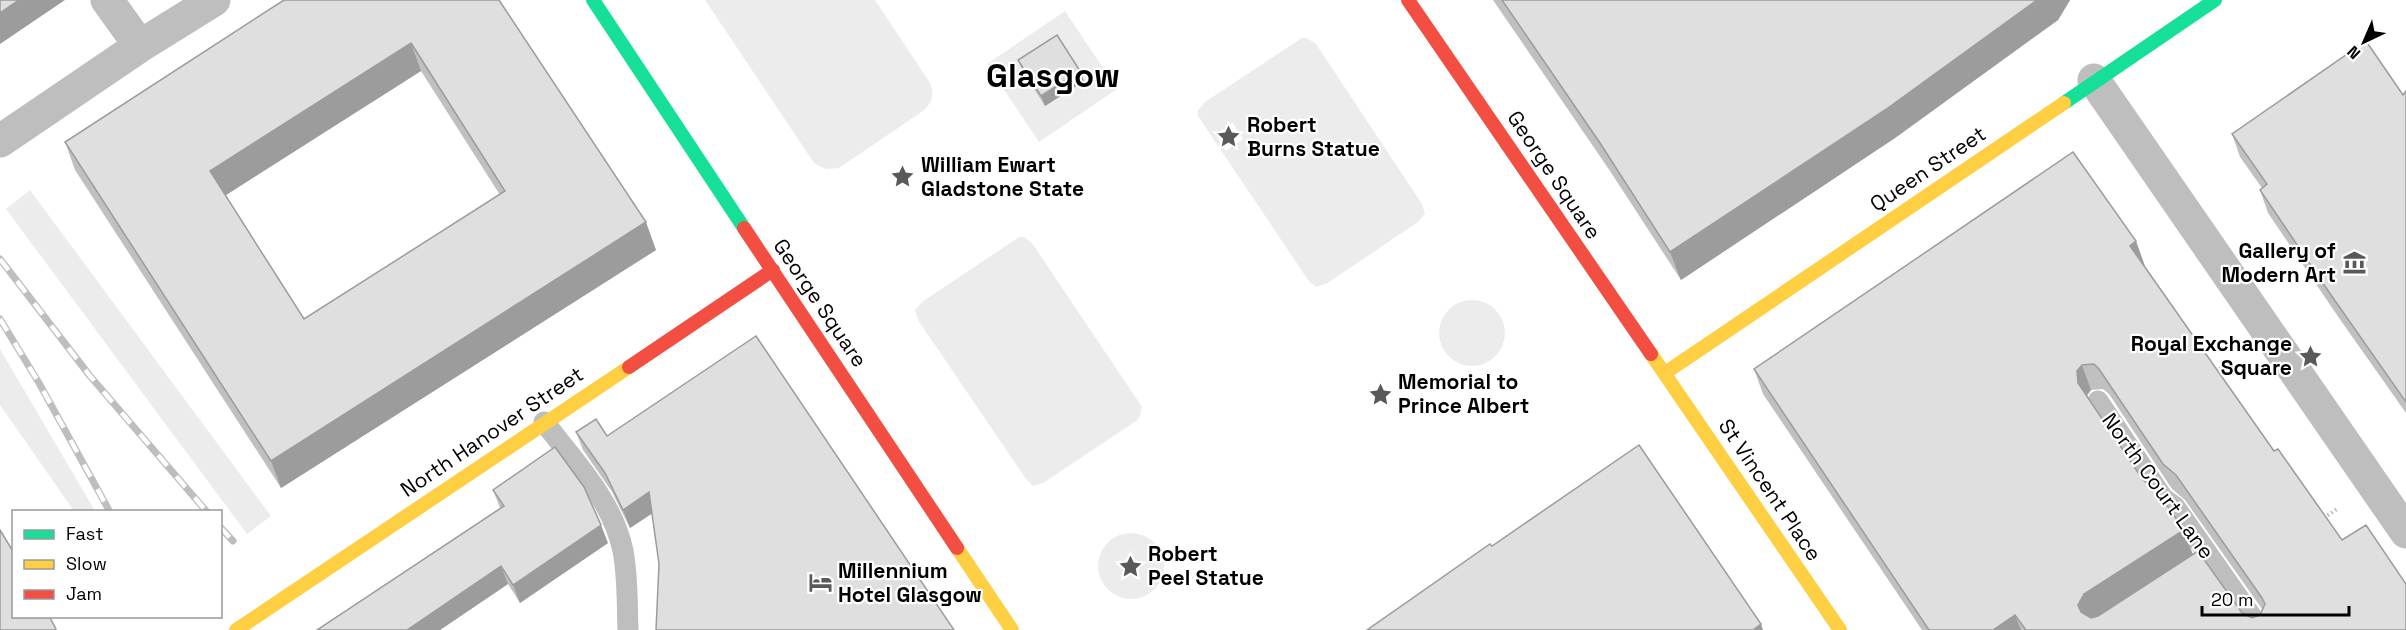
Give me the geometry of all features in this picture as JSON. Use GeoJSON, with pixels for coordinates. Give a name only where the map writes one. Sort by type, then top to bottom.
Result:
{"type":"FeatureCollection","features":[{"type":"Feature","properties":{"kind":"street"},"geometry":{"type":"LineString","coordinates":[[107,0],[140,46]]}},
{"type":"Feature","properties":{"kind":"street"},"geometry":{"type":"LineString","coordinates":[[0,141],[140,46],[214,0]]}},
{"type":"Feature","properties":{"kind":"street","name":"George Square"},"geometry":{"type":"LineString","coordinates":[[593,0],[1012,630]]}},
{"type":"Feature","properties":{"kind":"street","name":"George Square"},"geometry":{"type":"LineString","coordinates":[[1408,0],[1665,373]]}},
{"type":"Feature","properties":{"kind":"street","name":"Queen Street"},"geometry":{"type":"LineString","coordinates":[[1665,373],[2094,80],[2216,0]]}},
{"type":"Feature","properties":{"kind":"street"},"geometry":{"type":"LineString","coordinates":[[2094,80],[2406,532]]}},
{"type":"Feature","properties":{"kind":"street","name":"North Hanover Street"},"geometry":{"type":"LineString","coordinates":[[236,630],[773,270]]}},
{"type":"Feature","properties":{"kind":"street","name":"St Vincent Place"},"geometry":{"type":"LineString","coordinates":[[1665,373],[1837,629]]}},
{"type":"Feature","properties":{"kind":"lane","name":"North Court Lane"},"geometry":{"type":"LineString","coordinates":[[2098,401],[2163,498],[2175,507],[2261,630]]}},
{"type":"Feature","properties":{"kind":"lane"},"geometry":{"type":"LineString","coordinates":[[544,422],[606,505],[616,526],[623,552],[628,630]]}},
{"type":"Feature","properties":{"kind":"lane"},"geometry":{"type":"LineString","coordinates":[[2190,572],[2210,559]]}},
{"type":"Feature","properties":{"kind":"shaded area"},"geometry":{"type":"Polygon","coordinates":[[[705,0],[875,0],[930,83],[932,95],[929,105],[839,168],[826,169],[814,163],[705,0]]]}},
{"type":"Feature","properties":{"kind":"shaded area"},"geometry":{"type":"Polygon","coordinates":[[[1065,11],[1117,89],[1039,142],[987,64],[1065,11]]]}},
{"type":"Feature","properties":{"kind":"shaded area"},"geometry":{"type":"Polygon","coordinates":[[[1302,38],[1307,38],[1316,44],[1422,204],[1425,214],[1418,222],[1326,284],[1316,287],[1308,280],[1198,116],[1198,110],[1205,102],[1302,38]],[[1233,123],[1216,135],[1226,151],[1243,139],[1233,123]]]}},
{"type":"Feature","properties":{"kind":"shaded area"},"geometry":{"type":"Polygon","coordinates":[[[30,190],[271,516],[247,534],[6,209],[30,190]]]}},
{"type":"Feature","properties":{"kind":"shaded area"},"geometry":{"type":"Polygon","coordinates":[[[1019,237],[1024,237],[1032,243],[1142,407],[1136,421],[1043,483],[1033,486],[918,320],[915,310],[922,302],[1019,237]]]}},
{"type":"Feature","properties":{"kind":"shaded area"},"geometry":{"type":"Polygon","coordinates":[[[1466,300],[1478,300],[1490,305],[1500,315],[1505,333],[1503,346],[1490,361],[1478,366],[1466,366],[1454,361],[1444,351],[1439,339],[1439,327],[1444,315],[1454,305],[1466,300]]]}},
{"type":"Feature","properties":{"kind":"shaded area"},"geometry":{"type":"Polygon","coordinates":[[[0,349],[94,510],[73,510],[0,405],[0,349]]]}},
{"type":"Feature","properties":{"kind":"shaded area"},"geometry":{"type":"Polygon","coordinates":[[[1131,533],[1144,536],[1154,543],[1161,553],[1164,566],[1161,579],[1154,589],[1144,596],[1131,599],[1118,596],[1108,589],[1101,579],[1098,566],[1101,553],[1108,543],[1118,536],[1131,533]]]}},
{"type":"Feature","properties":{"kind":"building"},"geometry":{"type":"Polygon","coordinates":[[[0,0],[19,0],[0,13],[0,0]]]}},
{"type":"Feature","properties":{"kind":"building"},"geometry":{"type":"Polygon","coordinates":[[[284,0],[499,0],[646,222],[271,461],[65,142],[284,0]],[[411,43],[210,171],[304,319],[505,191],[411,43]]]}},
{"type":"Feature","properties":{"kind":"building"},"geometry":{"type":"Polygon","coordinates":[[[1502,0],[2037,0],[1885,110],[1670,252],[1600,143],[1502,0]]]}},
{"type":"Feature","properties":{"kind":"building"},"geometry":{"type":"Polygon","coordinates":[[[1057,35],[1080,71],[1041,96],[1018,60],[1057,35]]]}},
{"type":"Feature","properties":{"kind":"building","name":"Gallery of Modern Art"},"geometry":{"type":"Polygon","coordinates":[[[2366,41],[2403,95],[2406,91],[2406,402],[2260,190],[2267,184],[2232,134],[2366,41]]]}},
{"type":"Feature","properties":{"kind":"building"},"geometry":{"type":"Polygon","coordinates":[[[2073,152],[2136,241],[2130,246],[2274,451],[2278,449],[2342,540],[2366,525],[2406,584],[2406,630],[2026,630],[2015,615],[1993,630],[1929,630],[1754,369],[2073,152]],[[2094,364],[2082,365],[2077,371],[2078,383],[2143,480],[2157,491],[2184,530],[2084,594],[2078,605],[2081,612],[2091,618],[2098,616],[2198,551],[2242,613],[2252,618],[2260,615],[2265,604],[2262,598],[2176,475],[2163,464],[2094,364]]]}},
{"type":"Feature","properties":{"kind":"building"},"geometry":{"type":"Polygon","coordinates":[[[756,336],[954,630],[656,630],[659,564],[649,492],[623,510],[605,473],[576,432],[596,419],[607,436],[756,336]]]}},
{"type":"Feature","properties":{"kind":"building"},"geometry":{"type":"Polygon","coordinates":[[[1639,445],[1761,624],[1753,630],[1367,630],[1490,544],[1492,546],[1639,445]]]}},
{"type":"Feature","properties":{"kind":"building"},"geometry":{"type":"Polygon","coordinates":[[[555,447],[584,487],[601,525],[513,585],[501,566],[407,630],[317,630],[504,506],[493,490],[555,447]]]}},
{"type":"Feature","properties":{"kind":"building"},"geometry":{"type":"Polygon","coordinates":[[[0,530],[12,550],[12,618],[50,618],[56,629],[0,630],[0,530]]]}},
{"type":"Feature","properties":{"kind":"railway"},"geometry":{"type":"LineString","coordinates":[[0,259],[90,376],[205,510]]}},
{"type":"Feature","properties":{"kind":"railway"},"geometry":{"type":"LineString","coordinates":[[0,319],[39,383],[109,510]]}},
{"type":"Feature","properties":{"kind":"railway"},"geometry":{"type":"LineString","coordinates":[[222,529],[233,541]]}},
{"type":"Feature","properties":{"kind":"traffic: fast"},"geometry":{"type":"LineString","coordinates":[[593,0],[744,228]]}},
{"type":"Feature","properties":{"kind":"traffic: fast"},"geometry":{"type":"LineString","coordinates":[[2064,103],[2215,0]]}},
{"type":"Feature","properties":{"kind":"traffic: slow"},"geometry":{"type":"LineString","coordinates":[[1665,373],[2064,103]]}},
{"type":"Feature","properties":{"kind":"traffic: slow"},"geometry":{"type":"LineString","coordinates":[[1651,354],[1840,630]]}},
{"type":"Feature","properties":{"kind":"traffic: slow"},"geometry":{"type":"LineString","coordinates":[[236,630],[629,367]]}},
{"type":"Feature","properties":{"kind":"traffic: slow"},"geometry":{"type":"LineString","coordinates":[[957,548],[1012,630]]}},
{"type":"Feature","properties":{"kind":"traffic: jam"},"geometry":{"type":"LineString","coordinates":[[1408,0],[1651,354]]}},
{"type":"Feature","properties":{"kind":"traffic: jam"},"geometry":{"type":"LineString","coordinates":[[744,228],[957,548]]}},
{"type":"Feature","properties":{"kind":"traffic: jam"},"geometry":{"type":"LineString","coordinates":[[629,367],[773,270]]}},
{"type":"Feature","properties":{"kind":"place","name":"Robert Burns Statue"},"geometry":{"type":"Point","coordinates":[1229,137]}},
{"type":"Feature","properties":{"kind":"place","name":"William Ewart Gladstone State"},"geometry":{"type":"Point","coordinates":[903,177]}},
{"type":"Feature","properties":{"kind":"place","name":"Gallery of Modern Art"},"geometry":{"type":"Point","coordinates":[2354,263]}},
{"type":"Feature","properties":{"kind":"place","name":"Royal Exchange Square"},"geometry":{"type":"Point","coordinates":[2310,356]}},
{"type":"Feature","properties":{"kind":"place","name":"Memorial to Prince Albert"},"geometry":{"type":"Point","coordinates":[1380,394]}},
{"type":"Feature","properties":{"kind":"place","name":"Robert Peel Statue"},"geometry":{"type":"Point","coordinates":[1130,566]}},
{"type":"Feature","properties":{"kind":"place","name":"Millennium Hotel Glasgow"},"geometry":{"type":"Point","coordinates":[820,583]}},
{"type":"Feature","properties":{"kind":"district","name":"Glasgow"},"geometry":{"type":"Point","coordinates":[1053,75]}}]}
